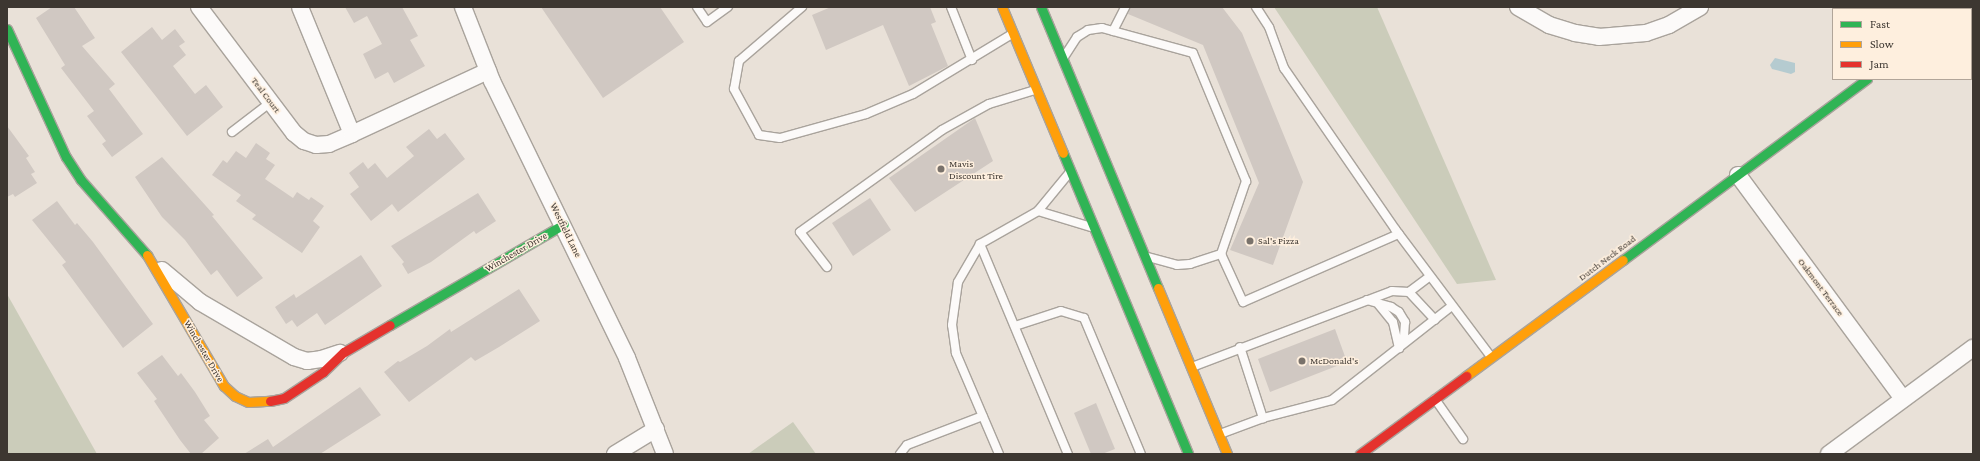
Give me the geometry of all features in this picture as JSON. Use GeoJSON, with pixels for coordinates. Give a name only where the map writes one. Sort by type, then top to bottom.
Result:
{"type":"FeatureCollection","features":[{"type":"Feature","properties":{"kind":"main road"},"geometry":{"type":"LineString","coordinates":[[1002,7],[1188,454]]}},
{"type":"Feature","properties":{"kind":"main road"},"geometry":{"type":"LineString","coordinates":[[1043,8],[1062,59],[1227,454]]}},
{"type":"Feature","properties":{"kind":"main road","name":"Winchester Drive"},"geometry":{"type":"LineString","coordinates":[[7,29],[66,157],[82,180],[148,256],[224,386],[235,396],[248,402],[262,404],[275,401],[323,372],[344,352],[564,224]]}},
{"type":"Feature","properties":{"kind":"main road","name":"Dutch Neck Road"},"geometry":{"type":"LineString","coordinates":[[1360,454],[1866,80]]}},
{"type":"Feature","properties":{"kind":"street","name":"Teal Court"},"geometry":{"type":"LineString","coordinates":[[199,7],[294,133],[304,141],[316,145],[329,144],[488,71]]}},
{"type":"Feature","properties":{"kind":"street"},"geometry":{"type":"LineString","coordinates":[[300,7],[352,134]]}},
{"type":"Feature","properties":{"kind":"street","name":"Westfield Lane"},"geometry":{"type":"LineString","coordinates":[[463,7],[488,71],[564,224],[627,358],[665,454]]}},
{"type":"Feature","properties":{"kind":"street"},"geometry":{"type":"LineString","coordinates":[[1518,7],[1549,25],[1575,34],[1599,37],[1646,33],[1669,25],[1700,7]]}},
{"type":"Feature","properties":{"kind":"street"},"geometry":{"type":"LineString","coordinates":[[7,54],[23,65]]}},
{"type":"Feature","properties":{"kind":"street","name":"Oakmont Terrace"},"geometry":{"type":"LineString","coordinates":[[1738,174],[1903,399]]}},
{"type":"Feature","properties":{"kind":"street","name":"Winchester Drive"},"geometry":{"type":"LineString","coordinates":[[148,256],[173,281],[200,302],[294,358],[321,360],[344,352]]}},
{"type":"Feature","properties":{"kind":"street"},"geometry":{"type":"LineString","coordinates":[[1829,454],[1973,348]]}},
{"type":"Feature","properties":{"kind":"street"},"geometry":{"type":"LineString","coordinates":[[615,454],[656,429]]}},
{"type":"Feature","properties":{"kind":"lane"},"geometry":{"type":"LineString","coordinates":[[697,7],[708,22],[728,7]]}},
{"type":"Feature","properties":{"kind":"lane"},"geometry":{"type":"LineString","coordinates":[[802,7],[739,61],[734,89],[759,135],[780,138],[866,114],[913,94],[972,60],[1012,33]]}},
{"type":"Feature","properties":{"kind":"lane"},"geometry":{"type":"LineString","coordinates":[[951,7],[972,60]]}},
{"type":"Feature","properties":{"kind":"lane"},"geometry":{"type":"LineString","coordinates":[[1113,31],[1124,7]]}},
{"type":"Feature","properties":{"kind":"lane"},"geometry":{"type":"LineString","coordinates":[[1256,7],[1269,27],[1284,68],[1399,234],[1491,358]]}},
{"type":"Feature","properties":{"kind":"lane"},"geometry":{"type":"LineString","coordinates":[[1062,59],[1077,37],[1088,30],[1102,28],[1193,54],[1246,181],[1221,254],[1243,302],[1399,234]]}},
{"type":"Feature","properties":{"kind":"lane"},"geometry":{"type":"LineString","coordinates":[[827,267],[800,232],[869,180],[942,130],[989,104],[1036,90]]}},
{"type":"Feature","properties":{"kind":"lane"},"geometry":{"type":"LineString","coordinates":[[232,132],[271,102]]}},
{"type":"Feature","properties":{"kind":"lane"},"geometry":{"type":"LineString","coordinates":[[999,454],[956,353],[952,325],[958,282],[980,244],[1038,211],[1070,172]]}},
{"type":"Feature","properties":{"kind":"lane"},"geometry":{"type":"LineString","coordinates":[[1038,211],[1093,227]]}},
{"type":"Feature","properties":{"kind":"lane"},"geometry":{"type":"LineString","coordinates":[[980,244],[1068,454]]}},
{"type":"Feature","properties":{"kind":"lane"},"geometry":{"type":"LineString","coordinates":[[1144,255],[1177,265],[1190,264],[1221,254]]}},
{"type":"Feature","properties":{"kind":"lane"},"geometry":{"type":"LineString","coordinates":[[1191,367],[1240,347],[1392,291],[1409,292],[1430,276]]}},
{"type":"Feature","properties":{"kind":"lane"},"geometry":{"type":"LineString","coordinates":[[1409,292],[1435,320]]}},
{"type":"Feature","properties":{"kind":"lane"},"geometry":{"type":"LineString","coordinates":[[1367,300],[1379,305],[1391,307],[1399,312],[1405,322],[1404,337],[1399,348]]}},
{"type":"Feature","properties":{"kind":"lane"},"geometry":{"type":"LineString","coordinates":[[1219,434],[1263,418],[1332,400],[1452,306]]}},
{"type":"Feature","properties":{"kind":"lane"},"geometry":{"type":"LineString","coordinates":[[1015,326],[1061,311],[1084,318],[1141,454]]}},
{"type":"Feature","properties":{"kind":"lane"},"geometry":{"type":"LineString","coordinates":[[1240,347],[1263,418]]}},
{"type":"Feature","properties":{"kind":"lane"},"geometry":{"type":"LineString","coordinates":[[1435,399],[1463,439]]}},
{"type":"Feature","properties":{"kind":"lane"},"geometry":{"type":"LineString","coordinates":[[900,454],[907,445],[983,416]]}},
{"type":"Feature","properties":{"kind":"green space"},"geometry":{"type":"Polygon","coordinates":[[[1274,7],[1377,7],[1496,280],[1457,284],[1274,7]]]}},
{"type":"Feature","properties":{"kind":"green space"},"geometry":{"type":"Polygon","coordinates":[[[7,294],[97,454],[7,454],[7,294]]]}},
{"type":"Feature","properties":{"kind":"green space"},"geometry":{"type":"Polygon","coordinates":[[[793,422],[816,454],[748,454],[793,422]]]}},
{"type":"Feature","properties":{"kind":"water"},"geometry":{"type":"Polygon","coordinates":[[[1775,58],[1795,63],[1795,72],[1791,74],[1772,69],[1770,65],[1775,58]]]}},
{"type":"Feature","properties":{"kind":"building"},"geometry":{"type":"Polygon","coordinates":[[[52,7],[74,7],[95,38],[82,46],[115,84],[109,89],[143,134],[112,157],[102,144],[106,141],[87,116],[94,111],[61,68],[65,65],[36,18],[52,7]]]}},
{"type":"Feature","properties":{"kind":"building"},"geometry":{"type":"Polygon","coordinates":[[[345,7],[402,7],[418,36],[410,40],[425,66],[394,83],[388,72],[375,79],[363,54],[382,44],[367,16],[354,23],[345,7]]]}},
{"type":"Feature","properties":{"kind":"building"},"geometry":{"type":"Polygon","coordinates":[[[541,7],[660,7],[684,42],[603,98],[541,7]]]}},
{"type":"Feature","properties":{"kind":"building"},"geometry":{"type":"Polygon","coordinates":[[[831,7],[930,7],[936,22],[931,24],[948,66],[909,86],[883,25],[826,50],[812,15],[831,7]]]}},
{"type":"Feature","properties":{"kind":"building"},"geometry":{"type":"Polygon","coordinates":[[[1130,7],[1222,7],[1242,33],[1303,182],[1273,265],[1230,250],[1259,183],[1203,45],[1128,14],[1130,7]]]}},
{"type":"Feature","properties":{"kind":"building"},"geometry":{"type":"Polygon","coordinates":[[[152,27],[162,40],[175,29],[185,42],[179,46],[186,55],[173,66],[195,94],[206,85],[223,107],[187,136],[121,52],[152,27]]]}},
{"type":"Feature","properties":{"kind":"building","name":"Mavis Discount Tire"},"geometry":{"type":"Polygon","coordinates":[[[975,118],[993,161],[915,212],[889,178],[975,118]]]}},
{"type":"Feature","properties":{"kind":"building"},"geometry":{"type":"Polygon","coordinates":[[[7,126],[29,156],[26,158],[35,172],[31,174],[37,183],[15,197],[13,194],[7,197],[7,126]]]}},
{"type":"Feature","properties":{"kind":"building"},"geometry":{"type":"Polygon","coordinates":[[[429,129],[437,139],[445,133],[465,159],[398,212],[392,204],[371,221],[350,194],[359,187],[349,173],[363,162],[368,169],[375,163],[387,178],[414,156],[406,147],[429,129]]]}},
{"type":"Feature","properties":{"kind":"building"},"geometry":{"type":"Polygon","coordinates":[[[256,143],[270,153],[266,159],[275,165],[265,179],[293,198],[297,192],[309,200],[311,197],[324,206],[313,221],[320,227],[302,253],[252,219],[256,215],[236,201],[241,195],[212,175],[223,160],[227,163],[236,151],[246,158],[256,143]]]}},
{"type":"Feature","properties":{"kind":"building"},"geometry":{"type":"Polygon","coordinates":[[[162,157],[214,215],[212,216],[263,278],[237,297],[217,270],[211,275],[185,240],[162,217],[135,177],[162,157]]]}},
{"type":"Feature","properties":{"kind":"building"},"geometry":{"type":"Polygon","coordinates":[[[478,193],[496,221],[476,234],[474,231],[431,262],[408,274],[402,264],[404,262],[391,246],[478,193]]]}},
{"type":"Feature","properties":{"kind":"building"},"geometry":{"type":"Polygon","coordinates":[[[870,198],[891,230],[853,256],[832,223],[870,198]]]}},
{"type":"Feature","properties":{"kind":"building"},"geometry":{"type":"Polygon","coordinates":[[[57,201],[75,225],[77,223],[93,242],[153,324],[123,348],[62,265],[66,262],[32,220],[57,201]]]}},
{"type":"Feature","properties":{"kind":"building"},"geometry":{"type":"Polygon","coordinates":[[[361,255],[382,286],[325,325],[317,313],[297,327],[292,320],[286,324],[275,307],[294,294],[296,298],[361,255]]]}},
{"type":"Feature","properties":{"kind":"building"},"geometry":{"type":"Polygon","coordinates":[[[519,289],[540,321],[499,347],[475,361],[471,357],[409,402],[384,372],[398,361],[400,362],[427,346],[450,329],[451,332],[519,289]]]}},
{"type":"Feature","properties":{"kind":"building","name":"McDonald's"},"geometry":{"type":"Polygon","coordinates":[[[1335,329],[1347,362],[1270,392],[1258,359],[1335,329]]]}},
{"type":"Feature","properties":{"kind":"building"},"geometry":{"type":"Polygon","coordinates":[[[162,355],[178,376],[181,373],[195,392],[210,416],[204,420],[219,438],[201,454],[191,454],[154,401],[157,399],[137,373],[162,355]]]}},
{"type":"Feature","properties":{"kind":"building"},"geometry":{"type":"Polygon","coordinates":[[[360,387],[381,415],[320,454],[244,454],[268,439],[273,447],[360,387]]]}},
{"type":"Feature","properties":{"kind":"building"},"geometry":{"type":"Polygon","coordinates":[[[1096,403],[1115,449],[1102,454],[1091,454],[1074,413],[1096,403]]]}},
{"type":"Feature","properties":{"kind":"traffic: fast"},"geometry":{"type":"LineString","coordinates":[[1041,7],[1158,288]]}},
{"type":"Feature","properties":{"kind":"traffic: fast"},"geometry":{"type":"LineString","coordinates":[[7,29],[66,157],[81,180],[147,255]]}},
{"type":"Feature","properties":{"kind":"traffic: fast"},"geometry":{"type":"LineString","coordinates":[[1623,260],[1866,80]]}},
{"type":"Feature","properties":{"kind":"traffic: fast"},"geometry":{"type":"LineString","coordinates":[[1063,153],[1188,454]]}},
{"type":"Feature","properties":{"kind":"traffic: fast"},"geometry":{"type":"LineString","coordinates":[[390,325],[564,224]]}},
{"type":"Feature","properties":{"kind":"traffic: slow"},"geometry":{"type":"LineString","coordinates":[[1002,7],[1063,153]]}},
{"type":"Feature","properties":{"kind":"traffic: slow"},"geometry":{"type":"LineString","coordinates":[[147,255],[224,386],[235,396],[248,402],[270,401]]}},
{"type":"Feature","properties":{"kind":"traffic: slow"},"geometry":{"type":"LineString","coordinates":[[1466,376],[1623,260]]}},
{"type":"Feature","properties":{"kind":"traffic: slow"},"geometry":{"type":"LineString","coordinates":[[1158,288],[1227,454]]}},
{"type":"Feature","properties":{"kind":"traffic: jam"},"geometry":{"type":"LineString","coordinates":[[270,401],[284,398],[323,372],[344,352],[390,325]]}},
{"type":"Feature","properties":{"kind":"traffic: jam"},"geometry":{"type":"LineString","coordinates":[[1360,454],[1466,376]]}},
{"type":"Feature","properties":{"kind":"place","name":"Mavis Discount Tire"},"geometry":{"type":"Point","coordinates":[941,169]}},
{"type":"Feature","properties":{"kind":"place","name":"Sal's Pizza"},"geometry":{"type":"Point","coordinates":[1250,241]}},
{"type":"Feature","properties":{"kind":"place","name":"McDonald's"},"geometry":{"type":"Point","coordinates":[1302,361]}}]}
